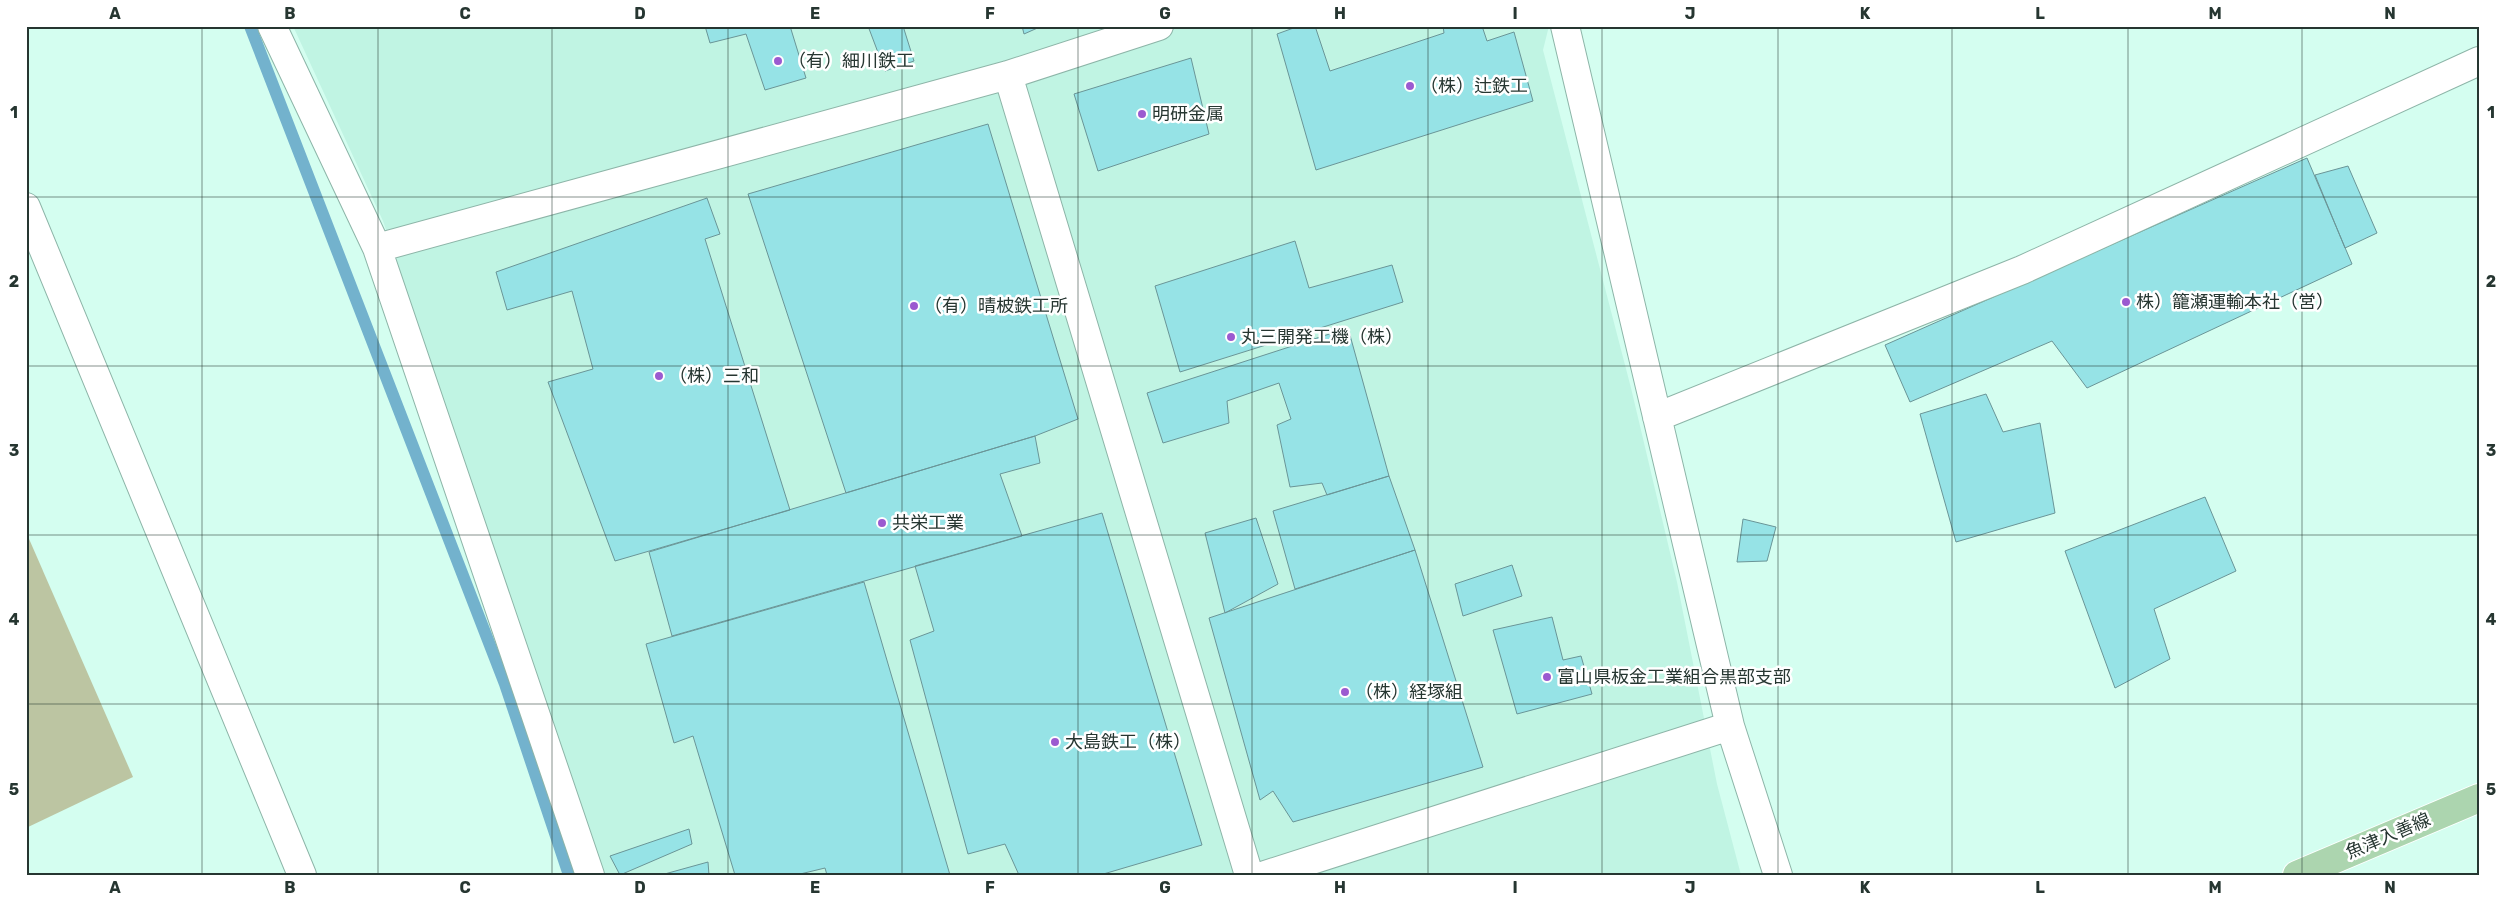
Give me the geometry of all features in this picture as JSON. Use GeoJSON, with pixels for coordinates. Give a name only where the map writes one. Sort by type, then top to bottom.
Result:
{"type":"FeatureCollection","features":[{"type":"Feature","properties":{"kind":"main road","name":"魚津入善線"},"geometry":{"type":"LineString","coordinates":[[2301,874],[2479,798]]}},
{"type":"Feature","properties":{"kind":"street"},"geometry":{"type":"LineString","coordinates":[[272,26],[377,248],[590,875]]}},
{"type":"Feature","properties":{"kind":"street"},"geometry":{"type":"LineString","coordinates":[[377,248],[1008,75],[1159,26]]}},
{"type":"Feature","properties":{"kind":"street"},"geometry":{"type":"LineString","coordinates":[[1565,26],[1730,726],[1778,875]]}},
{"type":"Feature","properties":{"kind":"street"},"geometry":{"type":"LineString","coordinates":[[1657,418],[2022,270],[2479,61]]}},
{"type":"Feature","properties":{"kind":"street"},"geometry":{"type":"LineString","coordinates":[[1008,75],[1249,875]]}},
{"type":"Feature","properties":{"kind":"street"},"geometry":{"type":"LineString","coordinates":[[26,207],[302,875]]}},
{"type":"Feature","properties":{"kind":"street"},"geometry":{"type":"LineString","coordinates":[[1265,875],[1730,726]]}},
{"type":"Feature","properties":{"kind":"shaded area"},"geometry":{"type":"Polygon","coordinates":[[[293,26],[1549,26],[1543,50],[1631,388],[1677,582],[1717,784],[1741,875],[605,875],[383,221],[293,26]]]}},
{"type":"Feature","properties":{"kind":"shaded area"},"geometry":{"type":"Polygon","coordinates":[[[26,532],[133,777],[26,828],[26,532]]]}},
{"type":"Feature","properties":{"kind":"building","name":"（有）細川鉄工"},"geometry":{"type":"Polygon","coordinates":[[[705,26],[790,26],[806,78],[765,90],[746,34],[710,43],[705,26]]]}},
{"type":"Feature","properties":{"kind":"building"},"geometry":{"type":"Polygon","coordinates":[[[868,26],[903,26],[914,61],[885,71],[868,26]]]}},
{"type":"Feature","properties":{"kind":"building"},"geometry":{"type":"Polygon","coordinates":[[[1022,26],[1042,26],[1024,34],[1022,26]]]}},
{"type":"Feature","properties":{"kind":"building","name":"（株）辻鉄工"},"geometry":{"type":"Polygon","coordinates":[[[1299,26],[1315,26],[1330,71],[1444,33],[1443,26],[1482,26],[1487,41],[1514,32],[1533,101],[1316,170],[1277,34],[1299,26]]]}},
{"type":"Feature","properties":{"kind":"building","name":"明研金属"},"geometry":{"type":"Polygon","coordinates":[[[1191,58],[1209,134],[1098,171],[1074,94],[1191,58]]]}},
{"type":"Feature","properties":{"kind":"building","name":"（有）晴柀鉄工所"},"geometry":{"type":"Polygon","coordinates":[[[988,124],[1078,419],[1035,436],[846,493],[748,194],[988,124]]]}},
{"type":"Feature","properties":{"kind":"building","name":"株）籠瀬運輸本社（営）"},"geometry":{"type":"Polygon","coordinates":[[[2307,158],[2352,264],[2087,388],[2052,341],[1910,402],[1885,345],[2307,158]]]}},
{"type":"Feature","properties":{"kind":"building"},"geometry":{"type":"Polygon","coordinates":[[[2348,166],[2377,233],[2345,248],[2315,175],[2348,166]]]}},
{"type":"Feature","properties":{"kind":"building","name":"（株）三和"},"geometry":{"type":"Polygon","coordinates":[[[707,198],[720,234],[705,239],[790,510],[615,561],[548,382],[593,369],[572,291],[507,310],[496,272],[707,198]]]}},
{"type":"Feature","properties":{"kind":"building","name":"丸三開発工機（株）"},"geometry":{"type":"Polygon","coordinates":[[[1295,241],[1309,288],[1392,265],[1403,302],[1180,372],[1155,286],[1295,241]]]}},
{"type":"Feature","properties":{"kind":"building"},"geometry":{"type":"Polygon","coordinates":[[[1348,328],[1389,476],[1327,495],[1322,483],[1290,487],[1277,425],[1291,419],[1279,383],[1227,401],[1229,423],[1163,443],[1147,393],[1348,328]]]}},
{"type":"Feature","properties":{"kind":"building"},"geometry":{"type":"Polygon","coordinates":[[[1986,394],[2003,432],[2040,423],[2055,513],[1956,542],[1920,414],[1986,394]]]}},
{"type":"Feature","properties":{"kind":"building","name":"共栄工業"},"geometry":{"type":"Polygon","coordinates":[[[1035,436],[1040,463],[1000,474],[1022,536],[672,636],[649,552],[1035,436]]]}},
{"type":"Feature","properties":{"kind":"building"},"geometry":{"type":"Polygon","coordinates":[[[1389,476],[1415,550],[1295,589],[1273,511],[1389,476]]]}},
{"type":"Feature","properties":{"kind":"building"},"geometry":{"type":"Polygon","coordinates":[[[2205,497],[2236,571],[2154,609],[2170,659],[2115,688],[2065,551],[2205,497]]]}},
{"type":"Feature","properties":{"kind":"building","name":"大島鉄工（株）"},"geometry":{"type":"Polygon","coordinates":[[[1102,513],[1202,845],[1100,875],[1019,875],[1005,844],[968,854],[910,640],[934,631],[915,566],[1102,513]]]}},
{"type":"Feature","properties":{"kind":"building"},"geometry":{"type":"Polygon","coordinates":[[[1256,518],[1278,584],[1225,613],[1205,533],[1256,518]]]}},
{"type":"Feature","properties":{"kind":"building"},"geometry":{"type":"Polygon","coordinates":[[[1743,519],[1776,527],[1767,561],[1737,562],[1743,519]]]}},
{"type":"Feature","properties":{"kind":"building","name":"（株）経塚組"},"geometry":{"type":"Polygon","coordinates":[[[1415,550],[1483,767],[1293,822],[1273,791],[1260,800],[1209,618],[1415,550]]]}},
{"type":"Feature","properties":{"kind":"building"},"geometry":{"type":"Polygon","coordinates":[[[1512,565],[1522,596],[1463,616],[1455,584],[1512,565]]]}},
{"type":"Feature","properties":{"kind":"building"},"geometry":{"type":"Polygon","coordinates":[[[864,582],[950,875],[827,875],[825,868],[796,875],[735,875],[693,736],[674,743],[646,644],[864,582]]]}},
{"type":"Feature","properties":{"kind":"building","name":"富山県板金工業組合黒部支部"},"geometry":{"type":"Polygon","coordinates":[[[1552,617],[1563,660],[1581,656],[1592,694],[1517,714],[1493,630],[1552,617]]]}},
{"type":"Feature","properties":{"kind":"building"},"geometry":{"type":"Polygon","coordinates":[[[689,829],[692,844],[620,875],[610,856],[689,829]]]}},
{"type":"Feature","properties":{"kind":"building"},"geometry":{"type":"Polygon","coordinates":[[[708,862],[709,875],[661,875],[708,862]]]}},
{"type":"Feature","properties":{"kind":"waterway"},"geometry":{"type":"LineString","coordinates":[[250,26],[505,684],[569,875]]}},
{"type":"Feature","properties":{"kind":"place","name":"（有）細川鉄工"},"geometry":{"type":"Point","coordinates":[778,61]}},
{"type":"Feature","properties":{"kind":"place","name":"（株）辻鉄工"},"geometry":{"type":"Point","coordinates":[1410,86]}},
{"type":"Feature","properties":{"kind":"place","name":"明研金属"},"geometry":{"type":"Point","coordinates":[1142,114]}},
{"type":"Feature","properties":{"kind":"place","name":"株）籠瀬運輸本社（営）"},"geometry":{"type":"Point","coordinates":[2126,302]}},
{"type":"Feature","properties":{"kind":"place","name":"（有）晴柀鉄工所"},"geometry":{"type":"Point","coordinates":[914,306]}},
{"type":"Feature","properties":{"kind":"place","name":"丸三開発工機（株）"},"geometry":{"type":"Point","coordinates":[1231,337]}},
{"type":"Feature","properties":{"kind":"place","name":"（株）三和"},"geometry":{"type":"Point","coordinates":[659,376]}},
{"type":"Feature","properties":{"kind":"place","name":"共栄工業"},"geometry":{"type":"Point","coordinates":[882,523]}},
{"type":"Feature","properties":{"kind":"place","name":"富山県板金工業組合黒部支部"},"geometry":{"type":"Point","coordinates":[1547,677]}},
{"type":"Feature","properties":{"kind":"place","name":"（株）経塚組"},"geometry":{"type":"Point","coordinates":[1345,692]}},
{"type":"Feature","properties":{"kind":"place","name":"大島鉄工（株）"},"geometry":{"type":"Point","coordinates":[1055,742]}}]}
